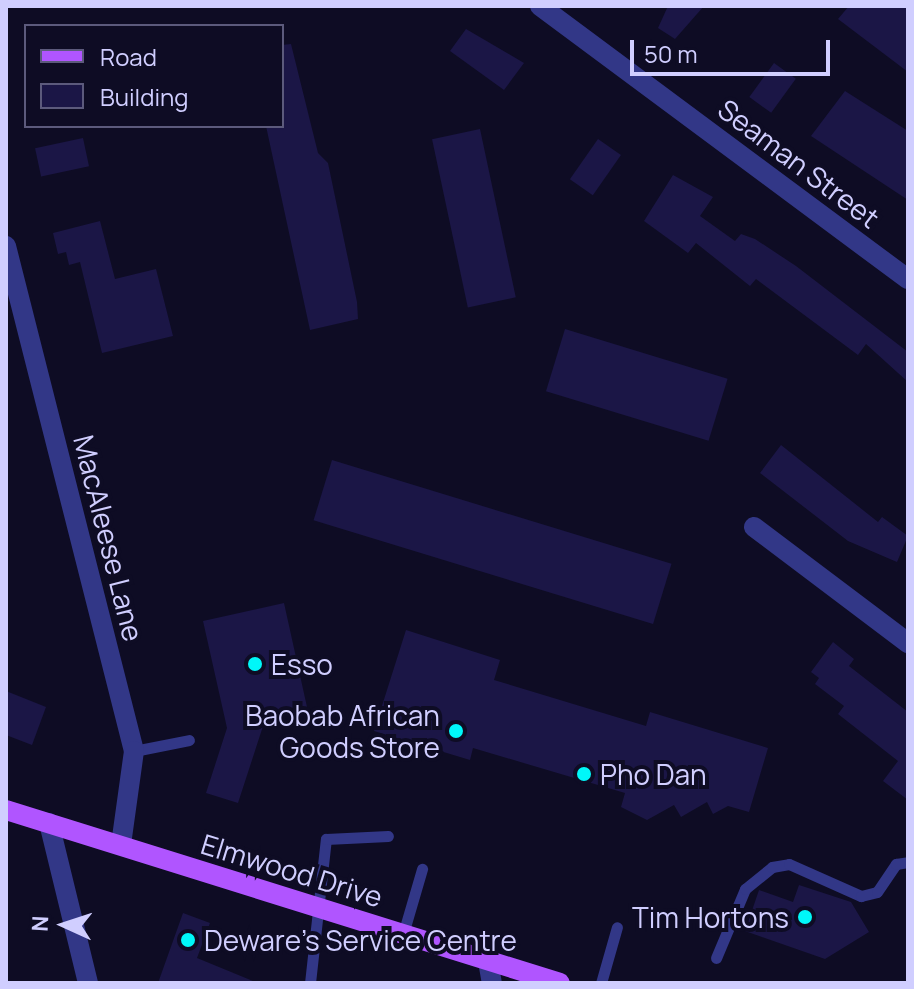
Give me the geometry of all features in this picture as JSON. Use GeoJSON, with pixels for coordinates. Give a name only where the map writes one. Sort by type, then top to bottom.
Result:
{"type":"FeatureCollection","features":[{"type":"Feature","properties":{"kind":"main road","name":"Elmwood Drive"},"geometry":{"type":"LineString","coordinates":[[6,810],[560,983]]}},
{"type":"Feature","properties":{"kind":"street","name":"Seaman Street"},"geometry":{"type":"LineString","coordinates":[[540,6],[908,279]]}},
{"type":"Feature","properties":{"kind":"street","name":"MacAleese Lane"},"geometry":{"type":"LineString","coordinates":[[6,246],[134,751],[121,845]]}},
{"type":"Feature","properties":{"kind":"street"},"geometry":{"type":"LineString","coordinates":[[754,527],[908,643]]}},
{"type":"Feature","properties":{"kind":"street"},"geometry":{"type":"LineString","coordinates":[[49,823],[88,983]]}},
{"type":"Feature","properties":{"kind":"street"},"geometry":{"type":"LineString","coordinates":[[488,961],[492,983]]}},
{"type":"Feature","properties":{"kind":"lane"},"geometry":{"type":"LineString","coordinates":[[134,751],[189,740]]}},
{"type":"Feature","properties":{"kind":"lane"},"geometry":{"type":"LineString","coordinates":[[310,983],[314,906],[326,839],[388,836]]}},
{"type":"Feature","properties":{"kind":"lane"},"geometry":{"type":"LineString","coordinates":[[716,958],[745,889],[772,867],[789,864],[861,896],[877,892],[904,865]]}},
{"type":"Feature","properties":{"kind":"lane"},"geometry":{"type":"LineString","coordinates":[[403,934],[422,869]]}},
{"type":"Feature","properties":{"kind":"lane"},"geometry":{"type":"LineString","coordinates":[[601,983],[617,927]]}},
{"type":"Feature","properties":{"kind":"building"},"geometry":{"type":"Polygon","coordinates":[[[668,6],[704,6],[675,39],[658,28],[668,6]]]}},
{"type":"Feature","properties":{"kind":"building"},"geometry":{"type":"Polygon","coordinates":[[[849,6],[908,6],[908,72],[838,19],[849,6]]]}},
{"type":"Feature","properties":{"kind":"building"},"geometry":{"type":"Polygon","coordinates":[[[466,29],[524,63],[504,90],[450,51],[466,29]]]}},
{"type":"Feature","properties":{"kind":"building"},"geometry":{"type":"Polygon","coordinates":[[[291,44],[318,153],[328,163],[357,302],[358,319],[310,330],[266,128],[284,128],[284,45],[291,44]]]}},
{"type":"Feature","properties":{"kind":"building"},"geometry":{"type":"Polygon","coordinates":[[[774,63],[796,79],[771,113],[749,97],[774,63]]]}},
{"type":"Feature","properties":{"kind":"building"},"geometry":{"type":"Polygon","coordinates":[[[845,91],[908,131],[908,200],[811,136],[845,91]]]}},
{"type":"Feature","properties":{"kind":"building"},"geometry":{"type":"Polygon","coordinates":[[[480,129],[516,297],[468,307],[432,139],[480,129]]]}},
{"type":"Feature","properties":{"kind":"building"},"geometry":{"type":"Polygon","coordinates":[[[83,138],[89,166],[41,177],[35,148],[83,138]]]}},
{"type":"Feature","properties":{"kind":"building"},"geometry":{"type":"Polygon","coordinates":[[[598,139],[621,155],[593,195],[570,179],[598,139]]]}},
{"type":"Feature","properties":{"kind":"building"},"geometry":{"type":"Polygon","coordinates":[[[673,175],[713,197],[700,216],[735,241],[741,234],[755,239],[796,266],[908,352],[908,382],[866,344],[858,355],[756,279],[750,286],[696,243],[688,253],[644,221],[673,175]]]}},
{"type":"Feature","properties":{"kind":"building"},"geometry":{"type":"Polygon","coordinates":[[[100,221],[115,279],[156,269],[173,336],[102,353],[80,262],[69,265],[66,252],[58,254],[53,233],[100,221]]]}},
{"type":"Feature","properties":{"kind":"building"},"geometry":{"type":"Polygon","coordinates":[[[565,329],[728,379],[709,441],[546,391],[565,329]]]}},
{"type":"Feature","properties":{"kind":"building"},"geometry":{"type":"Polygon","coordinates":[[[781,445],[878,522],[882,517],[908,536],[897,562],[848,541],[760,473],[781,445]]]}},
{"type":"Feature","properties":{"kind":"building"},"geometry":{"type":"Polygon","coordinates":[[[332,460],[671,564],[653,624],[314,520],[332,460]]]}},
{"type":"Feature","properties":{"kind":"building","name":"Esso"},"geometry":{"type":"Polygon","coordinates":[[[284,603],[307,707],[266,717],[238,803],[206,793],[227,728],[203,621],[284,603]]]}},
{"type":"Feature","properties":{"kind":"building"},"geometry":{"type":"Polygon","coordinates":[[[406,630],[500,660],[494,680],[646,726],[650,712],[768,748],[749,812],[728,806],[713,814],[707,802],[681,817],[674,805],[647,820],[621,807],[625,793],[473,748],[470,760],[374,731],[406,630]]]}},
{"type":"Feature","properties":{"kind":"building"},"geometry":{"type":"Polygon","coordinates":[[[833,642],[854,659],[849,666],[908,712],[908,800],[883,781],[898,761],[838,714],[844,706],[815,684],[819,678],[811,672],[833,642]]]}},
{"type":"Feature","properties":{"kind":"building"},"geometry":{"type":"Polygon","coordinates":[[[6,691],[46,707],[32,745],[6,735],[6,691]]]}},
{"type":"Feature","properties":{"kind":"building","name":"Tim Hortons"},"geometry":{"type":"Polygon","coordinates":[[[799,885],[851,902],[869,932],[825,959],[745,931],[759,890],[793,902],[799,885]]]}},
{"type":"Feature","properties":{"kind":"building","name":"Deware's Service Centre"},"geometry":{"type":"Polygon","coordinates":[[[183,913],[210,923],[197,958],[258,983],[158,983],[183,913]]]}},
{"type":"Feature","properties":{"kind":"place","name":"Esso"},"geometry":{"type":"Point","coordinates":[255,664]}},
{"type":"Feature","properties":{"kind":"place","name":"Baobab African Goods Store"},"geometry":{"type":"Point","coordinates":[456,731]}},
{"type":"Feature","properties":{"kind":"place","name":"Pho Dan"},"geometry":{"type":"Point","coordinates":[584,774]}},
{"type":"Feature","properties":{"kind":"place","name":"Tim Hortons"},"geometry":{"type":"Point","coordinates":[805,917]}},
{"type":"Feature","properties":{"kind":"place","name":"Deware's Service Centre"},"geometry":{"type":"Point","coordinates":[188,940]}}]}
